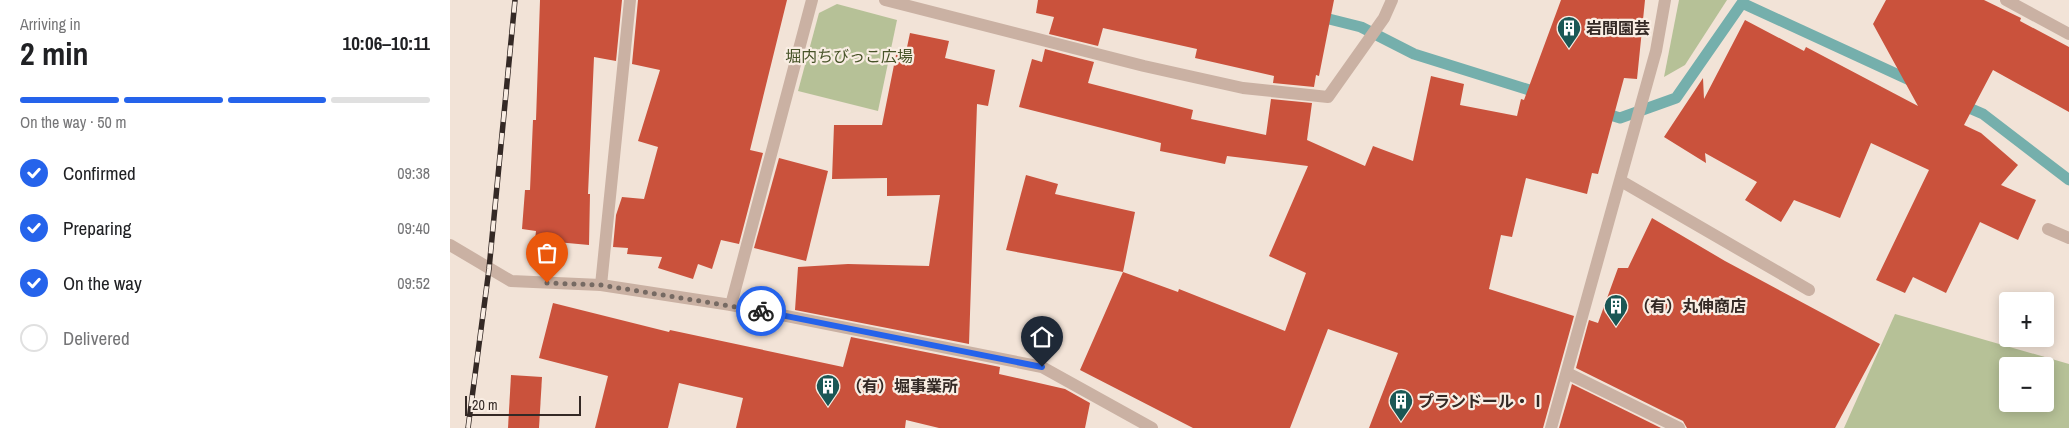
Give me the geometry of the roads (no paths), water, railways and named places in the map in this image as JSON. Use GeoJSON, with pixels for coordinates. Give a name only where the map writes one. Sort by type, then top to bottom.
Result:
{"type":"FeatureCollection","features":[{"type":"Feature","properties":{"kind":"street"},"geometry":{"type":"LineString","coordinates":[[601,285],[630,0]]}},
{"type":"Feature","properties":{"kind":"street"},"geometry":{"type":"LineString","coordinates":[[731,305],[812,0]]}},
{"type":"Feature","properties":{"kind":"street"},"geometry":{"type":"LineString","coordinates":[[885,0],[1144,66],[1243,88],[1328,97],[1384,18],[1392,0]]}},
{"type":"Feature","properties":{"kind":"street"},"geometry":{"type":"LineString","coordinates":[[1551,428],[1656,50],[1665,0]]}},
{"type":"Feature","properties":{"kind":"street"},"geometry":{"type":"LineString","coordinates":[[2006,0],[2069,34]]}},
{"type":"Feature","properties":{"kind":"street"},"geometry":{"type":"LineString","coordinates":[[1621,180],[1810,290]]}},
{"type":"Feature","properties":{"kind":"street"},"geometry":{"type":"LineString","coordinates":[[2048,230],[2069,238]]}},
{"type":"Feature","properties":{"kind":"street"},"geometry":{"type":"LineString","coordinates":[[450,244],[511,281],[601,285],[731,305],[1042,367],[1152,428]]}},
{"type":"Feature","properties":{"kind":"street"},"geometry":{"type":"LineString","coordinates":[[1567,373],[1679,428]]}},
{"type":"Feature","properties":{"kind":"waterway"},"geometry":{"type":"LineString","coordinates":[[1601,112],[1620,118],[1676,98],[1742,3],[1916,83]]}},
{"type":"Feature","properties":{"kind":"waterway"},"geometry":{"type":"LineString","coordinates":[[1317,16],[1361,27],[1414,54],[1542,94]]}},
{"type":"Feature","properties":{"kind":"waterway"},"geometry":{"type":"LineString","coordinates":[[1960,104],[1983,114],[2069,180]]}},
{"type":"Feature","properties":{"kind":"railway"},"geometry":{"type":"LineString","coordinates":[[468,428],[489,269],[515,0]]}},
{"type":"Feature","properties":{"kind":"place","name":"岩間園芸"},"geometry":{"type":"Point","coordinates":[1569,49]}},
{"type":"Feature","properties":{"kind":"place","name":"（有）丸伸商店"},"geometry":{"type":"Point","coordinates":[1616,327]}},
{"type":"Feature","properties":{"kind":"place","name":"（有）堀事業所"},"geometry":{"type":"Point","coordinates":[828,407]}},
{"type":"Feature","properties":{"kind":"place","name":"プランドール・Ⅰ"},"geometry":{"type":"Point","coordinates":[1401,422]}},
{"type":"Feature","properties":{"kind":"park label","name":"堀内ちびっこ広場"},"geometry":{"type":"Point","coordinates":[849,56]}}]}
